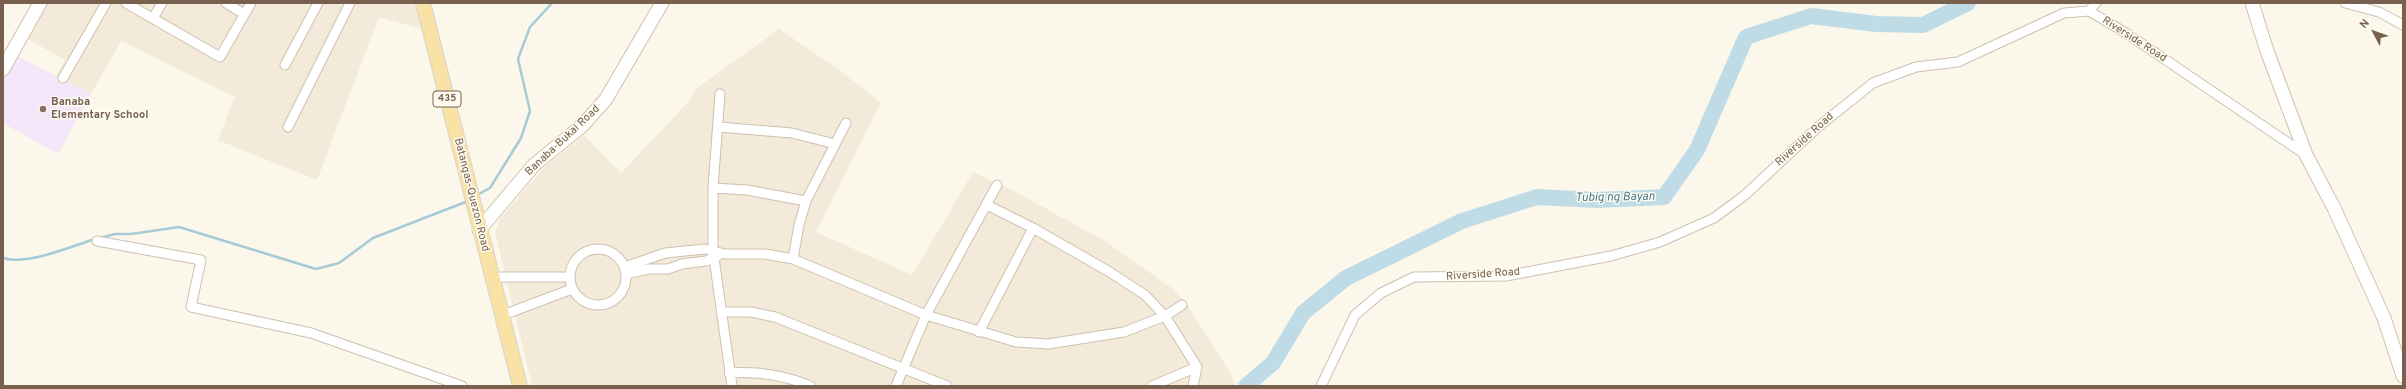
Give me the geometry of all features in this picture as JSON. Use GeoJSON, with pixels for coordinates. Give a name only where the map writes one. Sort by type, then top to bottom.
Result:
{"type":"FeatureCollection","features":[{"type":"Feature","properties":{"kind":"main road","name":"Batangas-Quezon Road"},"geometry":{"type":"LineString","coordinates":[[424,3],[479,230],[503,315],[520,386]]}},
{"type":"Feature","properties":{"kind":"street"},"geometry":{"type":"LineString","coordinates":[[3,69],[40,3]]}},
{"type":"Feature","properties":{"kind":"street"},"geometry":{"type":"LineString","coordinates":[[63,78],[106,3]]}},
{"type":"Feature","properties":{"kind":"street"},"geometry":{"type":"LineString","coordinates":[[126,3],[220,57],[251,3]]}},
{"type":"Feature","properties":{"kind":"street"},"geometry":{"type":"LineString","coordinates":[[153,18],[162,3]]}},
{"type":"Feature","properties":{"kind":"street"},"geometry":{"type":"LineString","coordinates":[[226,3],[244,14]]}},
{"type":"Feature","properties":{"kind":"street"},"geometry":{"type":"LineString","coordinates":[[285,65],[318,3]]}},
{"type":"Feature","properties":{"kind":"street"},"geometry":{"type":"LineString","coordinates":[[288,127],[350,3]]}},
{"type":"Feature","properties":{"kind":"street","name":"Banaba-Bukal Road"},"geometry":{"type":"LineString","coordinates":[[479,230],[534,165],[583,125],[606,99],[662,3]]}},
{"type":"Feature","properties":{"kind":"street"},"geometry":{"type":"LineString","coordinates":[[2089,11],[2096,3]]}},
{"type":"Feature","properties":{"kind":"street"},"geometry":{"type":"LineString","coordinates":[[2252,3],[2267,51],[2306,155],[2334,208],[2384,318],[2403,376]]}},
{"type":"Feature","properties":{"kind":"street"},"geometry":{"type":"LineString","coordinates":[[2345,3],[2379,12],[2403,25]]}},
{"type":"Feature","properties":{"kind":"street","name":"Riverside Road"},"geometry":{"type":"LineString","coordinates":[[1321,386],[1355,315],[1381,293],[1414,277],[1506,276],[1611,256],[1660,242],[1714,218],[1745,195],[1818,127],[1873,83],[1916,66],[1958,62],[2064,13],[2089,11],[2126,33],[2306,155]]}},
{"type":"Feature","properties":{"kind":"street"},"geometry":{"type":"LineString","coordinates":[[720,94],[713,188],[713,255],[732,386]]}},
{"type":"Feature","properties":{"kind":"street"},"geometry":{"type":"LineString","coordinates":[[793,259],[799,224],[806,201],[846,123]]}},
{"type":"Feature","properties":{"kind":"street"},"geometry":{"type":"LineString","coordinates":[[718,127],[792,133],[835,144]]}},
{"type":"Feature","properties":{"kind":"street"},"geometry":{"type":"LineString","coordinates":[[896,386],[926,315],[997,186]]}},
{"type":"Feature","properties":{"kind":"street"},"geometry":{"type":"LineString","coordinates":[[713,188],[747,190],[806,201]]}},
{"type":"Feature","properties":{"kind":"street"},"geometry":{"type":"LineString","coordinates":[[987,205],[1033,228],[1108,271],[1145,295],[1165,316],[1197,367],[1193,386]]}},
{"type":"Feature","properties":{"kind":"street"},"geometry":{"type":"LineString","coordinates":[[979,332],[1033,228]]}},
{"type":"Feature","properties":{"kind":"street"},"geometry":{"type":"LineString","coordinates":[[97,241],[201,260],[191,307],[311,332],[462,386]]}},
{"type":"Feature","properties":{"kind":"street"},"geometry":{"type":"LineString","coordinates":[[594,248],[610,251],[617,255],[625,271],[624,288],[619,296],[603,305],[585,302],[572,289],[570,277],[571,269],[579,255],[594,248]]}},
{"type":"Feature","properties":{"kind":"street"},"geometry":{"type":"LineString","coordinates":[[625,271],[665,253],[681,253],[700,250],[713,255]]}},
{"type":"Feature","properties":{"kind":"street"},"geometry":{"type":"LineString","coordinates":[[681,253],[682,264]]}},
{"type":"Feature","properties":{"kind":"street"},"geometry":{"type":"LineString","coordinates":[[625,271],[649,269],[663,270],[713,255],[765,254],[793,259],[926,315],[979,332],[1016,342],[1048,344],[1124,332],[1165,316],[1182,305]]}},
{"type":"Feature","properties":{"kind":"street"},"geometry":{"type":"LineString","coordinates":[[492,277],[570,277]]}},
{"type":"Feature","properties":{"kind":"street"},"geometry":{"type":"LineString","coordinates":[[503,315],[572,289]]}},
{"type":"Feature","properties":{"kind":"street"},"geometry":{"type":"LineString","coordinates":[[721,312],[752,312],[775,317],[947,386]]}},
{"type":"Feature","properties":{"kind":"street"},"geometry":{"type":"LineString","coordinates":[[1152,386],[1197,367]]}},
{"type":"Feature","properties":{"kind":"street"},"geometry":{"type":"LineString","coordinates":[[729,373],[751,371],[774,375],[810,386]]}},
{"type":"Feature","properties":{"kind":"shaded area"},"geometry":{"type":"Polygon","coordinates":[[[48,3],[417,3],[423,29],[379,17],[317,180],[218,140],[235,97],[121,41],[91,94],[56,76],[65,60],[28,39],[48,3]]]}},
{"type":"Feature","properties":{"kind":"shaded area"},"geometry":{"type":"Polygon","coordinates":[[[779,29],[838,69],[881,103],[816,232],[912,275],[973,172],[1010,189],[1105,241],[1173,289],[1186,303],[1231,374],[1235,386],[532,386],[495,232],[501,217],[543,169],[584,135],[621,173],[692,98],[694,90],[779,29]]]}},
{"type":"Feature","properties":{"kind":"shaded area","name":"Banaba Elementary School"},"geometry":{"type":"Polygon","coordinates":[[[16,55],[91,94],[58,154],[3,123],[3,79],[16,55]]]}},
{"type":"Feature","properties":{"kind":"waterway"},"geometry":{"type":"LineString","coordinates":[[477,195],[490,188],[521,138],[530,111],[518,59],[530,27],[552,3]]}},
{"type":"Feature","properties":{"kind":"waterway","name":"Tubig ng Bayan"},"geometry":{"type":"LineString","coordinates":[[1246,386],[1273,363],[1303,313],[1346,278],[1462,221],[1537,197],[1597,200],[1664,197],[1697,150],[1746,37],[1811,16],[1876,24],[1923,25],[1968,3]]}},
{"type":"Feature","properties":{"kind":"waterway"},"geometry":{"type":"LineString","coordinates":[[100,238],[115,234],[131,234],[179,227],[316,269],[339,263],[373,238],[468,201]]}},
{"type":"Feature","properties":{"kind":"waterway"},"geometry":{"type":"LineString","coordinates":[[3,258],[13,260],[37,257],[95,239]]}},
{"type":"Feature","properties":{"kind":"place","name":"Banaba Elementary School"},"geometry":{"type":"Point","coordinates":[43,109]}}]}
